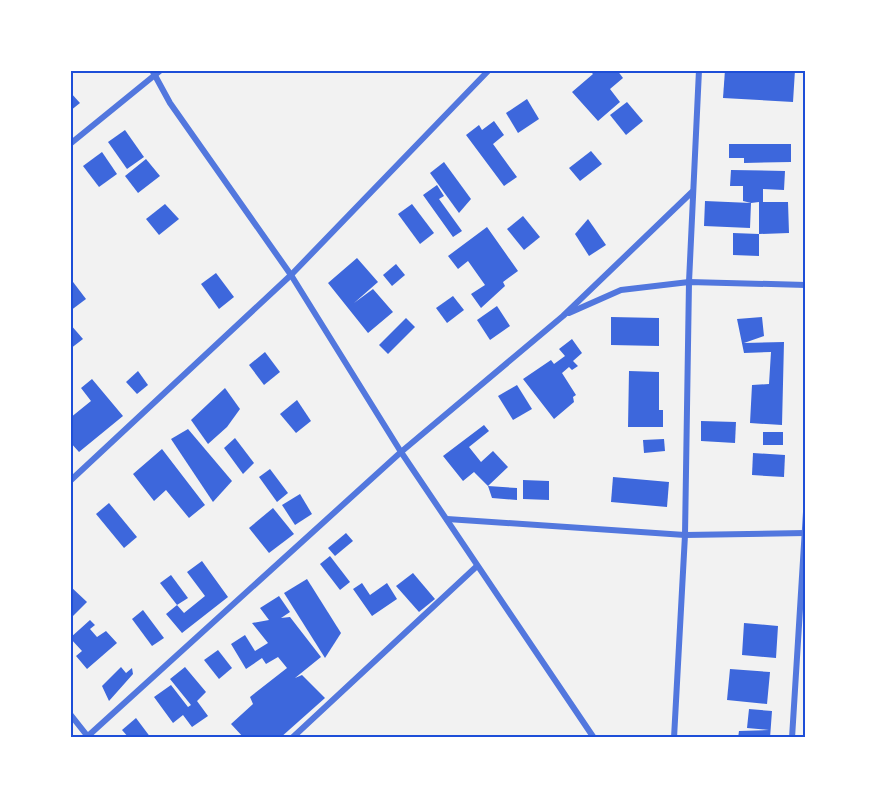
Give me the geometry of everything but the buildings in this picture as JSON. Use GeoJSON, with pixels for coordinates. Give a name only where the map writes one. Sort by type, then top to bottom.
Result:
{"type":"FeatureCollection","features":[{"type":"Feature","properties":{"kind":"street"},"geometry":{"type":"LineString","coordinates":[[70,144],[160,70]]}},
{"type":"Feature","properties":{"kind":"street"},"geometry":{"type":"LineString","coordinates":[[70,481],[291,275],[489,70]]}},
{"type":"Feature","properties":{"kind":"street"},"geometry":{"type":"LineString","coordinates":[[674,738],[684,535],[692,192],[699,70]]}},
{"type":"Feature","properties":{"kind":"street"},"geometry":{"type":"LineString","coordinates":[[153,74],[291,275],[401,452],[590,736]]}},
{"type":"Feature","properties":{"kind":"street"},"geometry":{"type":"LineString","coordinates":[[70,714],[88,737],[401,452],[563,316],[692,192]]}},
{"type":"Feature","properties":{"kind":"street"},"geometry":{"type":"LineString","coordinates":[[563,316],[621,290],[689,282],[806,285]]}},
{"type":"Feature","properties":{"kind":"street"},"geometry":{"type":"LineString","coordinates":[[792,738],[806,512]]}},
{"type":"Feature","properties":{"kind":"street"},"geometry":{"type":"LineString","coordinates":[[447,519],[684,535],[805,533]]}},
{"type":"Feature","properties":{"kind":"street"},"geometry":{"type":"LineString","coordinates":[[292,738],[477,566]]}}]}
